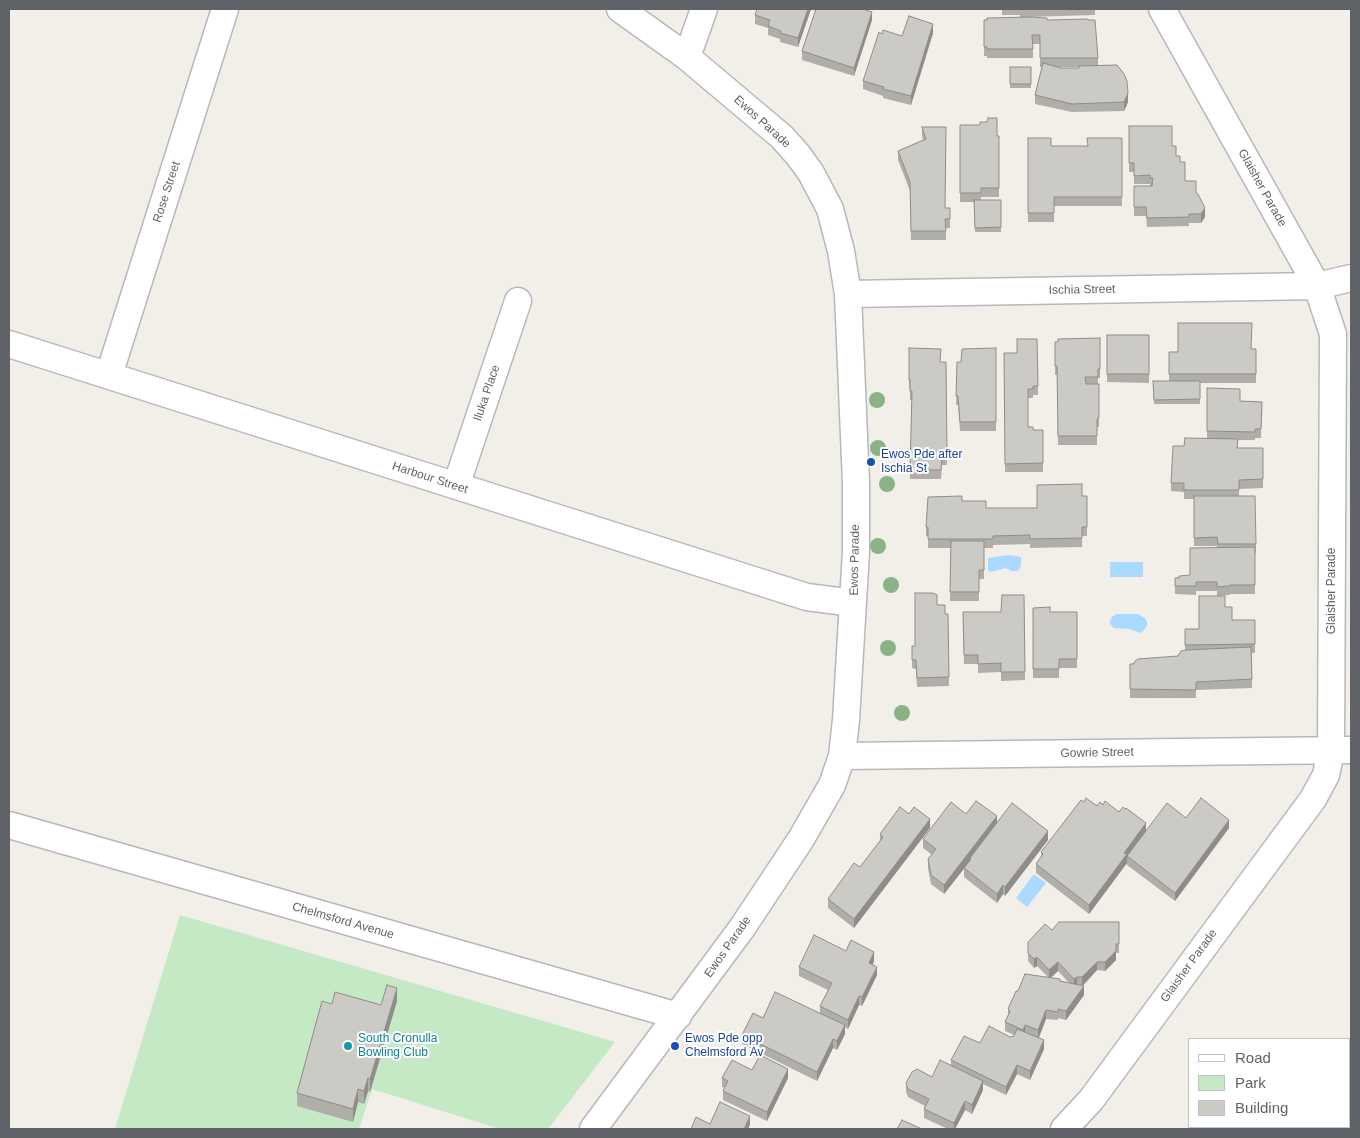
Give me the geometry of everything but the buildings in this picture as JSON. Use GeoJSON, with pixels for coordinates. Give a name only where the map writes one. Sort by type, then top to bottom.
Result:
{"type":"FeatureCollection","features":[{"type":"Feature","properties":{"kind":"street","name":"Rose Street"},"geometry":{"type":"LineString","coordinates":[[109,375],[225,9]]}},
{"type":"Feature","properties":{"kind":"street","name":"Ewos Parade"},"geometry":{"type":"LineString","coordinates":[[593,1129],[742,928],[801,839],[832,785],[842,756],[846,720],[856,551],[856,483],[848,294],[841,251],[830,209],[807,167],[782,137],[686,57],[620,9]]}},
{"type":"Feature","properties":{"kind":"street"},"geometry":{"type":"LineString","coordinates":[[686,57],[704,9]]}},
{"type":"Feature","properties":{"kind":"street","name":"Glaisher Parade"},"geometry":{"type":"LineString","coordinates":[[1064,1129],[1091,1100],[1312,799],[1341,750],[1333,334],[1317,286],[1162,9]]}},
{"type":"Feature","properties":{"kind":"street","name":"Ischia Street"},"geometry":{"type":"LineString","coordinates":[[848,294],[1317,286],[1351,278]]}},
{"type":"Feature","properties":{"kind":"street","name":"Iluka Place"},"geometry":{"type":"LineString","coordinates":[[456,486],[518,301]]}},
{"type":"Feature","properties":{"kind":"street","name":"Harbour Street"},"geometry":{"type":"LineString","coordinates":[[9,344],[807,597],[854,603]]}},
{"type":"Feature","properties":{"kind":"street","name":"Gowrie Street"},"geometry":{"type":"LineString","coordinates":[[842,756],[1341,750]]}},
{"type":"Feature","properties":{"kind":"street","name":"Chelmsford Avenue"},"geometry":{"type":"LineString","coordinates":[[9,826],[678,1016]]}},
{"type":"Feature","properties":{"kind":"green space"},"geometry":{"type":"Polygon","coordinates":[[[180,915],[615,1042],[548,1129],[500,1129],[372,1089],[359,1129],[115,1129],[180,915]]]}},
{"type":"Feature","properties":{"kind":"green space"},"geometry":{"type":"Polygon","coordinates":[[[1350,1070],[1351,1129],[1266,1129],[1350,1128],[1350,1070]]]}},
{"type":"Feature","properties":{"kind":"water"},"geometry":{"type":"Polygon","coordinates":[[[1009,555],[1021,557],[1021,566],[1018,571],[1011,571],[1006,568],[990,572],[988,570],[988,558],[1009,555]]]}},
{"type":"Feature","properties":{"kind":"water"},"geometry":{"type":"Polygon","coordinates":[[[1110,562],[1143,562],[1143,577],[1110,577],[1110,562]]]}},
{"type":"Feature","properties":{"kind":"water"},"geometry":{"type":"Polygon","coordinates":[[[1117,614],[1138,614],[1145,618],[1147,626],[1141,633],[1129,629],[1114,628],[1110,621],[1117,614]]]}},
{"type":"Feature","properties":{"kind":"water"},"geometry":{"type":"Polygon","coordinates":[[[1034,874],[1046,883],[1027,907],[1016,898],[1034,874]]]}},
{"type":"Feature","properties":{"kind":"place","name":"Ewos Pde after Ischia St"},"geometry":{"type":"Point","coordinates":[871,462]}},
{"type":"Feature","properties":{"kind":"place","name":"South Cronulla Bowling Club"},"geometry":{"type":"Point","coordinates":[348,1046]}},
{"type":"Feature","properties":{"kind":"place","name":"Ewos Pde opp Chelmsford Av"},"geometry":{"type":"Point","coordinates":[675,1046]}}]}
